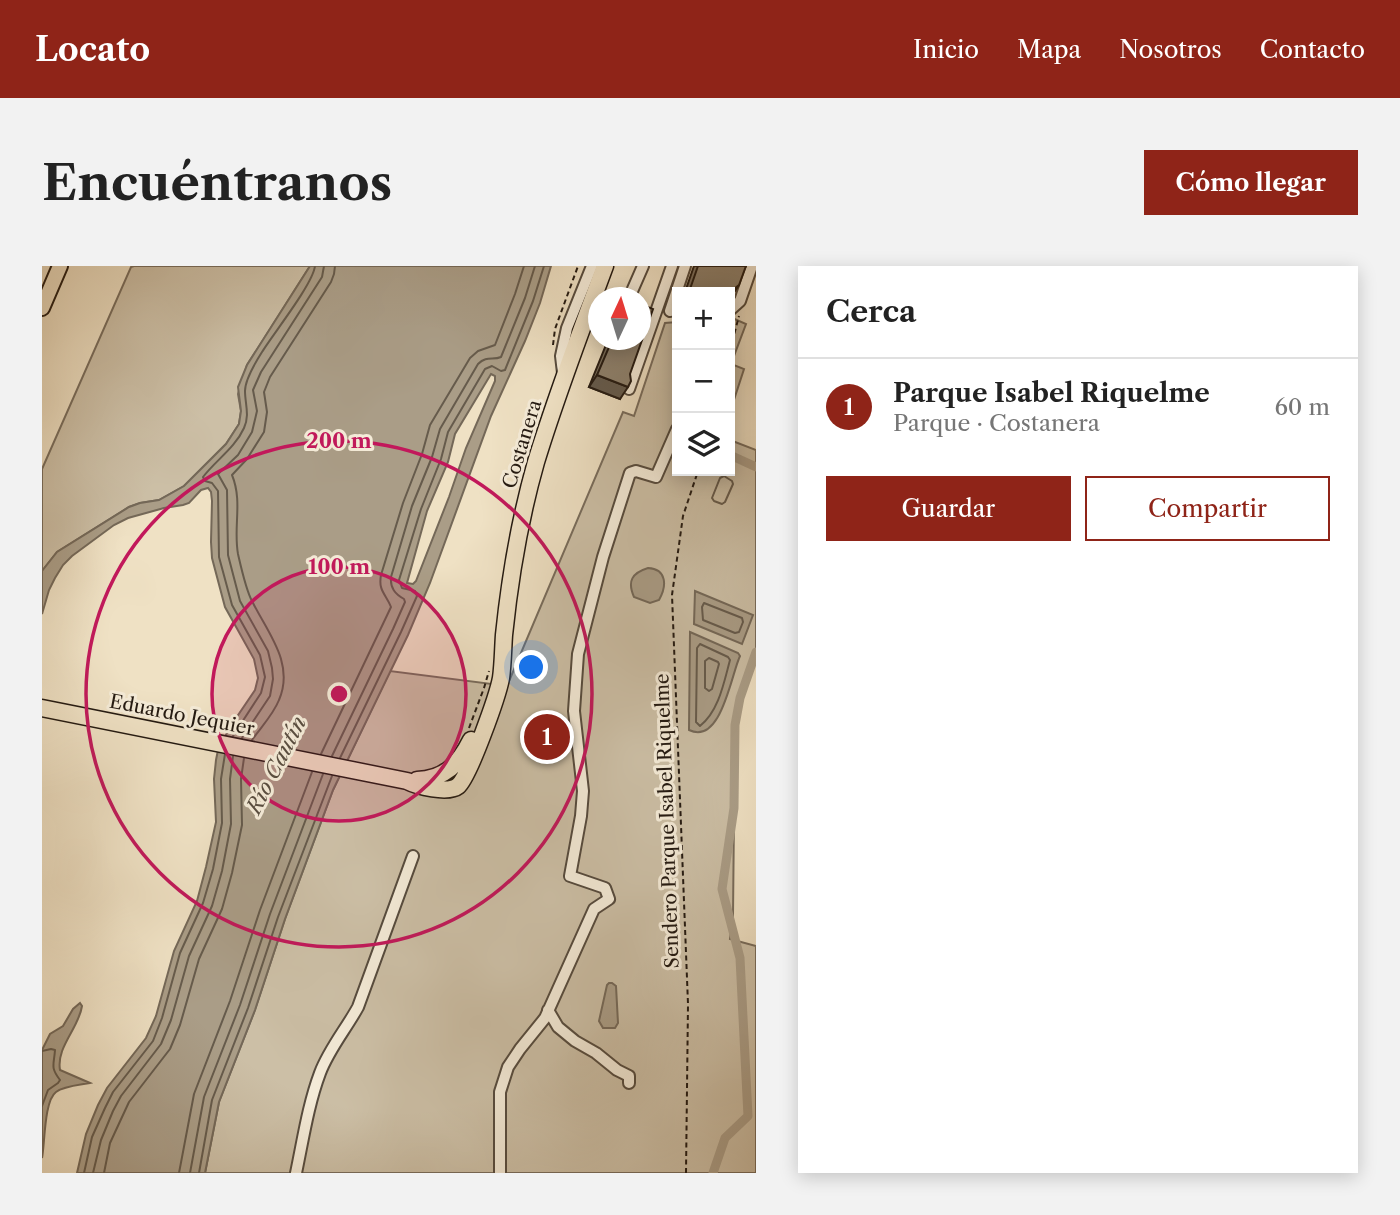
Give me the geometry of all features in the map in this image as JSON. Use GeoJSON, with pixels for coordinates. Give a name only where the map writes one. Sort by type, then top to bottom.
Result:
{"type":"FeatureCollection","features":[{"type":"Feature","properties":{"kind":"highway","name":"Costanera"},"geometry":{"type":"LineString","coordinates":[[356,771],[442,789],[454,789],[466,775],[489,718],[500,680],[514,566],[525,507],[540,451],[605,266]]}},
{"type":"Feature","properties":{"kind":"highway","name":"Eduardo Jequier"},"geometry":{"type":"LineString","coordinates":[[42,708],[356,771]]}},
{"type":"Feature","properties":{"kind":"main road"},"geometry":{"type":"LineString","coordinates":[[42,308],[60,266]]}},
{"type":"Feature","properties":{"kind":"street"},"geometry":{"type":"LineString","coordinates":[[564,379],[561,356],[567,328],[592,266]]}},
{"type":"Feature","properties":{"kind":"street"},"geometry":{"type":"LineString","coordinates":[[634,287],[643,266]]}},
{"type":"Feature","properties":{"kind":"street"},"geometry":{"type":"LineString","coordinates":[[629,389],[672,266]]}},
{"type":"Feature","properties":{"kind":"street"},"geometry":{"type":"LineString","coordinates":[[670,311],[685,266]]}},
{"type":"Feature","properties":{"kind":"street"},"geometry":{"type":"LineString","coordinates":[[735,306],[740,301],[752,266]]}},
{"type":"Feature","properties":{"kind":"street"},"geometry":{"type":"LineString","coordinates":[[500,1173],[500,1092],[508,1068],[545,1018],[594,908],[609,899],[605,888],[570,876],[583,791],[574,711],[578,653],[603,557],[630,473],[636,471],[656,477],[672,440]]}},
{"type":"Feature","properties":{"kind":"street"},"geometry":{"type":"LineString","coordinates":[[296,1173],[320,1072],[331,1049],[358,1007],[413,856]]}},
{"type":"Feature","properties":{"kind":"street"},"geometry":{"type":"LineString","coordinates":[[548,1010],[558,1027],[629,1076],[629,1083]]}},
{"type":"Feature","properties":{"kind":"path"},"geometry":{"type":"LineString","coordinates":[[735,330],[740,301]]}},
{"type":"Feature","properties":{"kind":"path","name":"Sendero Parque Isabel Riquelme"},"geometry":{"type":"LineString","coordinates":[[686,1173],[688,1004],[672,595],[683,516],[696,476]]}},
{"type":"Feature","properties":{"kind":"shaded area"},"geometry":{"type":"Polygon","coordinates":[[[310,266],[247,365],[238,394],[241,411],[239,424],[226,444],[184,486],[159,500],[129,507],[57,552],[42,571],[42,469],[131,267],[310,266]]]}},
{"type":"Feature","properties":{"kind":"shaded area"},"geometry":{"type":"Polygon","coordinates":[[[735,319],[746,324],[735,353],[735,319]]]}},
{"type":"Feature","properties":{"kind":"shaded area"},"geometry":{"type":"Polygon","coordinates":[[[672,322],[672,476],[735,476],[735,442],[756,450],[756,652],[735,715],[733,916],[730,939],[756,946],[756,1173],[205,1173],[219,1102],[255,1010],[285,919],[333,790],[390,671],[507,686],[623,412],[634,416],[665,323],[672,322]]]}},
{"type":"Feature","properties":{"kind":"shaded area"},"geometry":{"type":"Polygon","coordinates":[[[735,366],[744,369],[735,397],[735,366]]]}},
{"type":"Feature","properties":{"kind":"water","name":"Río Cautín"},"geometry":{"type":"Polygon","coordinates":[[[310,266],[551,266],[540,303],[491,416],[430,583],[408,635],[333,790],[285,919],[255,1010],[219,1102],[205,1173],[77,1173],[86,1134],[98,1105],[107,1088],[146,1038],[156,1016],[174,951],[197,901],[206,867],[216,822],[214,779],[218,750],[255,690],[258,678],[254,659],[225,607],[212,558],[212,501],[208,488],[201,490],[189,503],[128,518],[114,525],[72,556],[55,578],[42,614],[42,571],[57,552],[129,507],[159,500],[184,486],[226,444],[239,424],[241,411],[238,387],[247,365],[310,266]],[[491,374],[455,434],[448,462],[427,511],[407,583],[413,584],[416,581],[495,376],[491,374]]]}},
{"type":"Feature","properties":{"kind":"water"},"geometry":{"type":"Polygon","coordinates":[[[648,568],[659,571],[664,579],[659,600],[650,603],[634,597],[631,586],[632,578],[648,568]]]}},
{"type":"Feature","properties":{"kind":"water"},"geometry":{"type":"Polygon","coordinates":[[[695,591],[753,615],[742,644],[694,624],[695,591]]]}},
{"type":"Feature","properties":{"kind":"water"},"geometry":{"type":"Polygon","coordinates":[[[690,632],[740,656],[717,719],[709,728],[700,732],[689,730],[690,632]]]}},
{"type":"Feature","properties":{"kind":"water"},"geometry":{"type":"Polygon","coordinates":[[[609,983],[616,986],[618,1023],[615,1028],[603,1028],[599,1021],[609,983]]]}},
{"type":"Feature","properties":{"kind":"water"},"geometry":{"type":"Polygon","coordinates":[[[80,1003],[82,1006],[77,1022],[61,1053],[60,1070],[90,1083],[63,1088],[52,1097],[47,1113],[42,1158],[42,1050],[50,1034],[63,1026],[80,1003]]]}},
{"type":"Feature","properties":{"kind":"building"},"geometry":{"type":"Polygon","coordinates":[[[698,266],[746,266],[739,285],[735,288],[691,287],[698,266]]]}},
{"type":"Feature","properties":{"kind":"building"},"geometry":{"type":"Polygon","coordinates":[[[608,350],[638,350],[628,387],[597,375],[608,350]]]}},
{"type":"Feature","properties":{"kind":"waterway"},"geometry":{"type":"LineString","coordinates":[[735,457],[756,467]]}},
{"type":"Feature","properties":{"kind":"waterway"},"geometry":{"type":"LineString","coordinates":[[713,1173],[725,1138],[748,1116],[740,958],[722,889],[734,808],[735,725],[740,698],[756,652]]}},
{"type":"Feature","properties":{"kind":"place","name":"Parque Isabel Riquelme"},"geometry":{"type":"Point","coordinates":[547,737]}}]}
